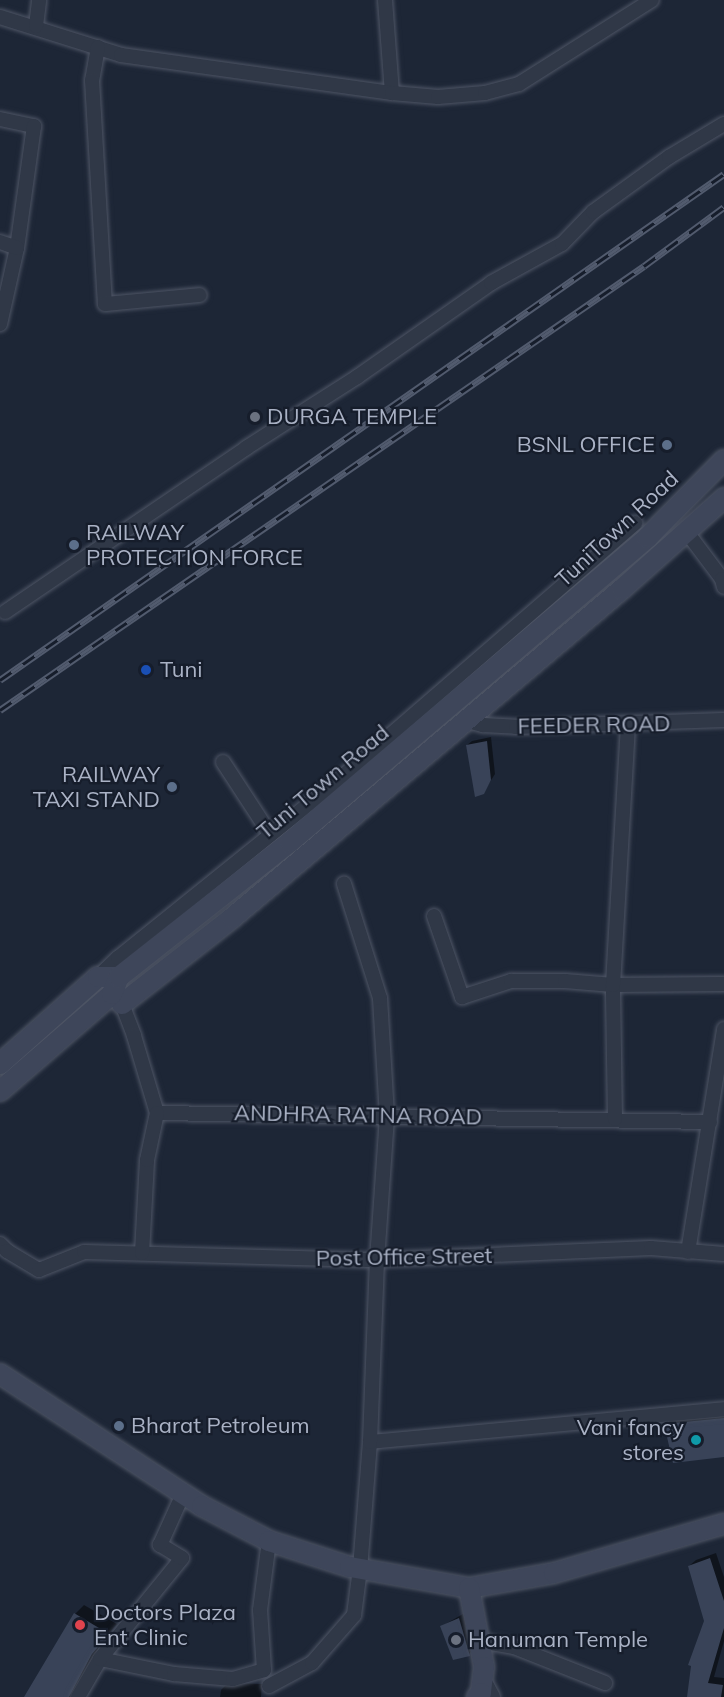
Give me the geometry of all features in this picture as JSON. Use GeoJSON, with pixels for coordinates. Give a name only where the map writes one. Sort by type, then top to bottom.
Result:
{"type":"FeatureCollection","features":[{"type":"Feature","properties":{"kind":"street"},"geometry":{"type":"LineString","coordinates":[[36,26],[39,0]]}},
{"type":"Feature","properties":{"kind":"street"},"geometry":{"type":"LineString","coordinates":[[385,0],[392,93]]}},
{"type":"Feature","properties":{"kind":"street"},"geometry":{"type":"LineString","coordinates":[[0,17],[36,26],[121,55],[392,93],[438,97],[485,93],[519,84],[652,0]]}},
{"type":"Feature","properties":{"kind":"street"},"geometry":{"type":"LineString","coordinates":[[98,47],[92,80],[105,304],[200,296]]}},
{"type":"Feature","properties":{"kind":"street"},"geometry":{"type":"LineString","coordinates":[[0,119],[34,126],[17,248],[0,324]]}},
{"type":"Feature","properties":{"kind":"street"},"geometry":{"type":"LineString","coordinates":[[4,612],[246,448],[357,377],[491,283],[562,243],[593,212],[669,158],[724,124]]}},
{"type":"Feature","properties":{"kind":"street"},"geometry":{"type":"LineString","coordinates":[[0,242],[17,248]]}},
{"type":"Feature","properties":{"kind":"street","name":"TuniTown Road"},"geometry":{"type":"LineString","coordinates":[[540,630],[648,537],[724,460]]}},
{"type":"Feature","properties":{"kind":"street"},"geometry":{"type":"LineString","coordinates":[[98,977],[122,985],[232,918],[622,589],[724,498]]}},
{"type":"Feature","properties":{"kind":"street"},"geometry":{"type":"LineString","coordinates":[[0,1064],[118,958],[342,777],[635,523]]}},
{"type":"Feature","properties":{"kind":"street"},"geometry":{"type":"LineString","coordinates":[[686,531],[722,579],[724,587]]}},
{"type":"Feature","properties":{"kind":"street","name":"Tuni Town Road"},"geometry":{"type":"LineString","coordinates":[[0,1091],[540,630]]}},
{"type":"Feature","properties":{"kind":"street","name":"FEEDER ROAD"},"geometry":{"type":"LineString","coordinates":[[464,720],[483,725],[516,727],[724,720]]}},
{"type":"Feature","properties":{"kind":"street"},"geometry":{"type":"LineString","coordinates":[[615,1119],[613,985],[628,723]]}},
{"type":"Feature","properties":{"kind":"street"},"geometry":{"type":"LineString","coordinates":[[223,762],[270,834]]}},
{"type":"Feature","properties":{"kind":"street"},"geometry":{"type":"LineString","coordinates":[[269,1541],[260,1610],[264,1670],[271,1691],[312,1663],[354,1615],[360,1569],[387,1116],[380,998],[344,884]]}},
{"type":"Feature","properties":{"kind":"street"},"geometry":{"type":"LineString","coordinates":[[434,916],[462,997],[511,981],[565,981],[613,985],[724,984]]}},
{"type":"Feature","properties":{"kind":"street"},"geometry":{"type":"LineString","coordinates":[[122,985],[157,1113],[147,1160],[141,1253]]}},
{"type":"Feature","properties":{"kind":"street"},"geometry":{"type":"LineString","coordinates":[[688,1252],[724,1029]]}},
{"type":"Feature","properties":{"kind":"street","name":"ANDHRA RATNA ROAD"},"geometry":{"type":"LineString","coordinates":[[157,1113],[710,1122]]}},
{"type":"Feature","properties":{"kind":"street","name":"Post Office Street"},"geometry":{"type":"LineString","coordinates":[[0,1244],[7,1251],[39,1270],[84,1252],[377,1260],[651,1248],[724,1254]]}},
{"type":"Feature","properties":{"kind":"street"},"geometry":{"type":"LineString","coordinates":[[0,1374],[183,1494],[269,1541],[360,1569],[470,1588],[554,1573],[724,1524]]}},
{"type":"Feature","properties":{"kind":"street"},"geometry":{"type":"LineString","coordinates":[[369,1442],[724,1409]]}},
{"type":"Feature","properties":{"kind":"street"},"geometry":{"type":"LineString","coordinates":[[78,1697],[100,1659],[182,1558],[160,1545],[183,1494]]}},
{"type":"Feature","properties":{"kind":"street"},"geometry":{"type":"LineString","coordinates":[[470,1588],[484,1667],[480,1688],[493,1697]]}},
{"type":"Feature","properties":{"kind":"street"},"geometry":{"type":"LineString","coordinates":[[480,1641],[514,1647],[605,1683]]}},
{"type":"Feature","properties":{"kind":"street"},"geometry":{"type":"LineString","coordinates":[[100,1659],[174,1674],[233,1679],[264,1670]]}},
{"type":"Feature","properties":{"kind":"building"},"geometry":{"type":"Polygon","coordinates":[[[487,741],[491,780],[484,794],[475,797],[466,745],[487,741]]]}},
{"type":"Feature","properties":{"kind":"building","name":"Vani fancy stores"},"geometry":{"type":"Polygon","coordinates":[[[724,1418],[724,1457],[673,1463],[664,1424],[724,1418]]]}},
{"type":"Feature","properties":{"kind":"building"},"geometry":{"type":"Polygon","coordinates":[[[710,1558],[724,1601],[724,1628],[708,1683],[723,1685],[721,1697],[687,1697],[691,1666],[688,1665],[704,1621],[688,1566],[710,1558]]]}},
{"type":"Feature","properties":{"kind":"building"},"geometry":{"type":"Polygon","coordinates":[[[74,1613],[109,1634],[92,1654],[69,1697],[24,1697],[74,1613]]]}},
{"type":"Feature","properties":{"kind":"building","name":"Hanuman Temple"},"geometry":{"type":"Polygon","coordinates":[[[459,1618],[470,1656],[453,1660],[440,1626],[459,1618]]]}},
{"type":"Feature","properties":{"kind":"railway"},"geometry":{"type":"LineString","coordinates":[[0,680],[724,174]]}},
{"type":"Feature","properties":{"kind":"railway"},"geometry":{"type":"LineString","coordinates":[[0,710],[644,266],[724,207]]}},
{"type":"Feature","properties":{"kind":"place","name":"DURGA TEMPLE"},"geometry":{"type":"Point","coordinates":[255,417]}},
{"type":"Feature","properties":{"kind":"place","name":"BSNL OFFICE"},"geometry":{"type":"Point","coordinates":[667,445]}},
{"type":"Feature","properties":{"kind":"place","name":"RAILWAY PROTECTION FORCE"},"geometry":{"type":"Point","coordinates":[74,545]}},
{"type":"Feature","properties":{"kind":"place","name":"Tuni"},"geometry":{"type":"Point","coordinates":[146,670]}},
{"type":"Feature","properties":{"kind":"place","name":"RAILWAY TAXI STAND"},"geometry":{"type":"Point","coordinates":[172,787]}},
{"type":"Feature","properties":{"kind":"place","name":"Bharat Petroleum"},"geometry":{"type":"Point","coordinates":[119,1426]}},
{"type":"Feature","properties":{"kind":"place","name":"Vani fancy stores"},"geometry":{"type":"Point","coordinates":[696,1440]}},
{"type":"Feature","properties":{"kind":"place","name":"Doctors Plaza Ent Clinic"},"geometry":{"type":"Point","coordinates":[80,1625]}},
{"type":"Feature","properties":{"kind":"place","name":"Hanuman Temple"},"geometry":{"type":"Point","coordinates":[456,1640]}}]}
